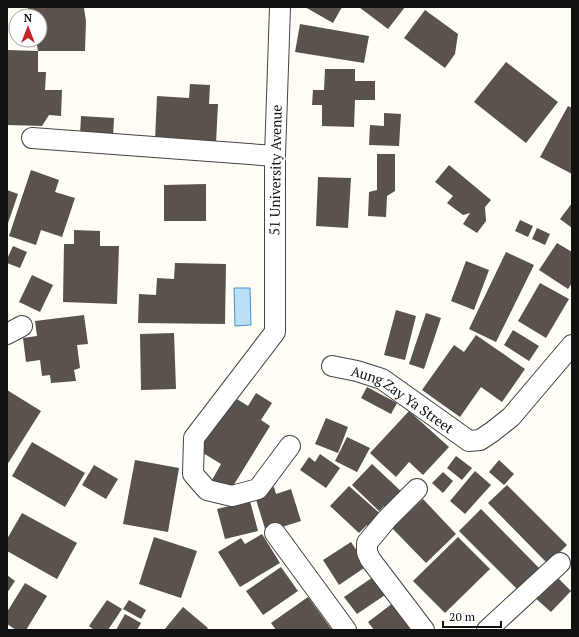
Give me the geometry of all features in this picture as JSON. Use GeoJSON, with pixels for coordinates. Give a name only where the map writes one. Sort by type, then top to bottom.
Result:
{"type":"FeatureCollection","features":[{"type":"Feature","properties":{"kind":"street","name":"51 University Avenue"},"geometry":{"type":"LineString","coordinates":[[280,7],[275,156],[274,332],[194,438],[193,474],[207,490],[232,496],[258,489],[290,446]]}},
{"type":"Feature","properties":{"kind":"street"},"geometry":{"type":"LineString","coordinates":[[32,138],[275,156]]}},
{"type":"Feature","properties":{"kind":"street","name":"Aung Zay Ya Street"},"geometry":{"type":"LineString","coordinates":[[332,366],[357,371],[382,379],[469,441],[480,440],[511,417],[572,344]]}},
{"type":"Feature","properties":{"kind":"street"},"geometry":{"type":"LineString","coordinates":[[417,489],[387,519],[367,543],[367,552],[370,559],[424,630]]}},
{"type":"Feature","properties":{"kind":"street"},"geometry":{"type":"LineString","coordinates":[[275,533],[346,630]]}},
{"type":"Feature","properties":{"kind":"street"},"geometry":{"type":"LineString","coordinates":[[487,630],[560,563]]}},
{"type":"Feature","properties":{"kind":"water"},"geometry":{"type":"Polygon","coordinates":[[[234,288],[250,288],[251,325],[235,326],[234,288]]]}},
{"type":"Feature","properties":{"kind":"building"},"geometry":{"type":"Polygon","coordinates":[[[28,7],[84,8],[86,21],[85,51],[38,51],[37,48],[48,48],[48,8],[28,7]]]}},
{"type":"Feature","properties":{"kind":"building"},"geometry":{"type":"Polygon","coordinates":[[[305,7],[342,7],[333,23],[305,7]]]}},
{"type":"Feature","properties":{"kind":"building"},"geometry":{"type":"Polygon","coordinates":[[[359,7],[405,7],[388,29],[359,7]]]}},
{"type":"Feature","properties":{"kind":"building"},"geometry":{"type":"Polygon","coordinates":[[[425,10],[458,34],[455,54],[445,68],[404,38],[425,10]]]}},
{"type":"Feature","properties":{"kind":"building"},"geometry":{"type":"Polygon","coordinates":[[[300,24],[369,36],[364,63],[295,52],[300,24]]]}},
{"type":"Feature","properties":{"kind":"building"},"geometry":{"type":"Polygon","coordinates":[[[7,50],[38,51],[38,72],[46,72],[45,90],[62,90],[61,116],[49,115],[42,126],[7,125],[7,50]]]}},
{"type":"Feature","properties":{"kind":"building"},"geometry":{"type":"Polygon","coordinates":[[[506,62],[558,102],[526,143],[474,102],[506,62]]]}},
{"type":"Feature","properties":{"kind":"building"},"geometry":{"type":"Polygon","coordinates":[[[325,69],[355,69],[355,81],[375,81],[375,100],[355,100],[354,127],[322,126],[322,105],[312,105],[313,90],[324,90],[325,69]]]}},
{"type":"Feature","properties":{"kind":"building"},"geometry":{"type":"Polygon","coordinates":[[[190,84],[210,85],[209,104],[218,104],[216,143],[155,140],[157,96],[189,98],[190,84]]]}},
{"type":"Feature","properties":{"kind":"building"},"geometry":{"type":"Polygon","coordinates":[[[568,106],[572,108],[572,174],[540,157],[568,106]]]}},
{"type":"Feature","properties":{"kind":"building"},"geometry":{"type":"Polygon","coordinates":[[[384,113],[401,114],[399,146],[369,145],[370,125],[384,126],[384,113]]]}},
{"type":"Feature","properties":{"kind":"building"},"geometry":{"type":"Polygon","coordinates":[[[81,116],[114,118],[113,137],[80,135],[81,116]]]}},
{"type":"Feature","properties":{"kind":"building"},"geometry":{"type":"Polygon","coordinates":[[[377,154],[395,154],[395,191],[387,196],[386,217],[368,216],[369,192],[377,190],[377,154]]]}},
{"type":"Feature","properties":{"kind":"building"},"geometry":{"type":"Polygon","coordinates":[[[449,165],[491,200],[485,207],[486,221],[477,233],[463,224],[470,213],[463,215],[447,203],[453,196],[435,182],[449,165]]]}},
{"type":"Feature","properties":{"kind":"building"},"geometry":{"type":"Polygon","coordinates":[[[31,170],[59,180],[55,192],[75,198],[62,237],[41,230],[36,245],[9,236],[31,170]]]}},
{"type":"Feature","properties":{"kind":"building"},"geometry":{"type":"Polygon","coordinates":[[[318,177],[351,178],[348,228],[316,226],[318,177]]]}},
{"type":"Feature","properties":{"kind":"building"},"geometry":{"type":"Polygon","coordinates":[[[206,184],[206,221],[164,221],[164,185],[206,184]]]}},
{"type":"Feature","properties":{"kind":"building"},"geometry":{"type":"Polygon","coordinates":[[[7,190],[18,194],[7,226],[7,190]]]}},
{"type":"Feature","properties":{"kind":"building"},"geometry":{"type":"Polygon","coordinates":[[[572,203],[572,228],[560,219],[572,203]]]}},
{"type":"Feature","properties":{"kind":"building"},"geometry":{"type":"Polygon","coordinates":[[[520,220],[533,226],[528,237],[515,231],[520,220]]]}},
{"type":"Feature","properties":{"kind":"building"},"geometry":{"type":"Polygon","coordinates":[[[537,228],[550,234],[545,245],[532,239],[537,228]]]}},
{"type":"Feature","properties":{"kind":"building"},"geometry":{"type":"Polygon","coordinates":[[[74,230],[100,231],[100,246],[119,246],[117,304],[63,302],[64,244],[74,244],[74,230]]]}},
{"type":"Feature","properties":{"kind":"building"},"geometry":{"type":"Polygon","coordinates":[[[557,243],[572,252],[572,283],[568,289],[539,270],[557,243]]]}},
{"type":"Feature","properties":{"kind":"building"},"geometry":{"type":"Polygon","coordinates":[[[13,246],[27,252],[20,268],[7,263],[7,259],[13,246]]]}},
{"type":"Feature","properties":{"kind":"building"},"geometry":{"type":"Polygon","coordinates":[[[506,252],[534,265],[496,342],[469,329],[506,252]]]}},
{"type":"Feature","properties":{"kind":"building"},"geometry":{"type":"Polygon","coordinates":[[[466,261],[489,270],[474,310],[451,301],[466,261]]]}},
{"type":"Feature","properties":{"kind":"building"},"geometry":{"type":"Polygon","coordinates":[[[175,263],[226,264],[225,324],[138,323],[139,294],[156,295],[157,278],[174,279],[175,263]]]}},
{"type":"Feature","properties":{"kind":"building"},"geometry":{"type":"Polygon","coordinates":[[[32,275],[53,285],[40,312],[19,302],[32,275]]]}},
{"type":"Feature","properties":{"kind":"building"},"geometry":{"type":"Polygon","coordinates":[[[540,283],[569,299],[546,338],[518,321],[540,283]]]}},
{"type":"Feature","properties":{"kind":"building"},"geometry":{"type":"Polygon","coordinates":[[[396,310],[416,316],[405,360],[384,355],[396,310]]]}},
{"type":"Feature","properties":{"kind":"building"},"geometry":{"type":"Polygon","coordinates":[[[426,313],[441,318],[424,369],[409,364],[426,313]]]}},
{"type":"Feature","properties":{"kind":"building"},"geometry":{"type":"Polygon","coordinates":[[[84,315],[88,344],[77,345],[80,368],[74,370],[76,381],[51,383],[50,375],[42,376],[40,360],[26,362],[23,338],[37,336],[35,321],[84,315]]]}},
{"type":"Feature","properties":{"kind":"building"},"geometry":{"type":"Polygon","coordinates":[[[513,330],[539,346],[529,361],[504,345],[513,330]]]}},
{"type":"Feature","properties":{"kind":"building"},"geometry":{"type":"Polygon","coordinates":[[[174,333],[176,389],[141,390],[140,334],[174,333]]]}},
{"type":"Feature","properties":{"kind":"building"},"geometry":{"type":"Polygon","coordinates":[[[476,335],[525,369],[502,402],[481,387],[460,417],[422,390],[454,345],[464,352],[476,335]]]}},
{"type":"Feature","properties":{"kind":"building"},"geometry":{"type":"Polygon","coordinates":[[[367,387],[397,403],[391,414],[361,398],[367,387]]]}},
{"type":"Feature","properties":{"kind":"building"},"geometry":{"type":"Polygon","coordinates":[[[7,390],[41,411],[7,465],[7,390]]]}},
{"type":"Feature","properties":{"kind":"building"},"geometry":{"type":"Polygon","coordinates":[[[256,393],[272,403],[261,420],[270,426],[230,491],[212,480],[221,464],[198,450],[232,396],[248,406],[256,393]]]}},
{"type":"Feature","properties":{"kind":"building"},"geometry":{"type":"Polygon","coordinates":[[[409,411],[449,447],[423,475],[409,462],[396,477],[370,453],[409,411]]]}},
{"type":"Feature","properties":{"kind":"building"},"geometry":{"type":"Polygon","coordinates":[[[326,418],[348,427],[338,453],[315,444],[326,418]]]}},
{"type":"Feature","properties":{"kind":"building"},"geometry":{"type":"Polygon","coordinates":[[[347,437],[370,448],[357,472],[335,461],[347,437]]]}},
{"type":"Feature","properties":{"kind":"building"},"geometry":{"type":"Polygon","coordinates":[[[32,442],[85,473],[65,507],[12,476],[32,442]]]}},
{"type":"Feature","properties":{"kind":"building"},"geometry":{"type":"Polygon","coordinates":[[[320,454],[340,468],[326,488],[300,470],[309,457],[315,462],[320,454]]]}},
{"type":"Feature","properties":{"kind":"building"},"geometry":{"type":"Polygon","coordinates":[[[456,456],[472,468],[462,480],[447,468],[456,456]]]}},
{"type":"Feature","properties":{"kind":"building"},"geometry":{"type":"Polygon","coordinates":[[[135,460],[179,468],[168,532],[123,524],[135,460]]]}},
{"type":"Feature","properties":{"kind":"building"},"geometry":{"type":"Polygon","coordinates":[[[499,460],[514,474],[504,485],[489,472],[499,460]]]}},
{"type":"Feature","properties":{"kind":"building"},"geometry":{"type":"Polygon","coordinates":[[[372,464],[404,494],[389,511],[384,506],[379,511],[352,485],[372,464]]]}},
{"type":"Feature","properties":{"kind":"building"},"geometry":{"type":"Polygon","coordinates":[[[94,465],[118,479],[106,499],[82,485],[94,465]]]}},
{"type":"Feature","properties":{"kind":"building"},"geometry":{"type":"Polygon","coordinates":[[[475,471],[491,485],[465,514],[450,501],[475,471]]]}},
{"type":"Feature","properties":{"kind":"building"},"geometry":{"type":"Polygon","coordinates":[[[443,472],[453,481],[443,493],[432,483],[443,472]]]}},
{"type":"Feature","properties":{"kind":"building"},"geometry":{"type":"Polygon","coordinates":[[[507,485],[567,545],[548,564],[488,503],[507,485]]]}},
{"type":"Feature","properties":{"kind":"building"},"geometry":{"type":"Polygon","coordinates":[[[349,486],[385,518],[373,531],[367,525],[359,533],[330,506],[349,486]]]}},
{"type":"Feature","properties":{"kind":"building"},"geometry":{"type":"Polygon","coordinates":[[[274,487],[276,494],[291,489],[301,521],[266,532],[254,493],[274,487]]]}},
{"type":"Feature","properties":{"kind":"building"},"geometry":{"type":"Polygon","coordinates":[[[423,499],[456,534],[426,563],[392,528],[423,499]]]}},
{"type":"Feature","properties":{"kind":"building"},"geometry":{"type":"Polygon","coordinates":[[[250,501],[258,531],[225,539],[217,509],[250,501]]]}},
{"type":"Feature","properties":{"kind":"building"},"geometry":{"type":"Polygon","coordinates":[[[481,509],[541,570],[519,591],[459,531],[481,509]]]}},
{"type":"Feature","properties":{"kind":"building"},"geometry":{"type":"Polygon","coordinates":[[[22,513],[77,543],[57,579],[7,551],[7,539],[22,513]]]}},
{"type":"Feature","properties":{"kind":"building"},"geometry":{"type":"Polygon","coordinates":[[[262,534],[280,563],[240,587],[218,552],[241,538],[245,544],[262,534]]]}},
{"type":"Feature","properties":{"kind":"building"},"geometry":{"type":"Polygon","coordinates":[[[154,537],[197,551],[181,598],[139,584],[154,537]]]}},
{"type":"Feature","properties":{"kind":"building"},"geometry":{"type":"Polygon","coordinates":[[[458,537],[490,569],[445,613],[413,581],[458,537]]]}},
{"type":"Feature","properties":{"kind":"building"},"geometry":{"type":"Polygon","coordinates":[[[351,542],[367,566],[339,585],[323,560],[351,542]]]}},
{"type":"Feature","properties":{"kind":"building"},"geometry":{"type":"Polygon","coordinates":[[[281,567],[298,591],[263,615],[246,591],[281,567]]]}},
{"type":"Feature","properties":{"kind":"building"},"geometry":{"type":"Polygon","coordinates":[[[554,574],[571,591],[551,612],[533,596],[554,574]]]}},
{"type":"Feature","properties":{"kind":"building"},"geometry":{"type":"Polygon","coordinates":[[[7,575],[15,581],[7,593],[7,575]]]}},
{"type":"Feature","properties":{"kind":"building"},"geometry":{"type":"Polygon","coordinates":[[[376,575],[388,593],[357,614],[344,597],[376,575]]]}},
{"type":"Feature","properties":{"kind":"building"},"geometry":{"type":"Polygon","coordinates":[[[25,583],[47,596],[26,630],[16,630],[7,624],[7,612],[25,583]]]}},
{"type":"Feature","properties":{"kind":"building"},"geometry":{"type":"Polygon","coordinates":[[[308,597],[332,630],[276,630],[271,623],[308,597]]]}},
{"type":"Feature","properties":{"kind":"building"},"geometry":{"type":"Polygon","coordinates":[[[107,600],[122,609],[108,630],[94,630],[89,626],[107,600]]]}},
{"type":"Feature","properties":{"kind":"building"},"geometry":{"type":"Polygon","coordinates":[[[129,600],[146,610],[141,619],[123,609],[129,600]]]}},
{"type":"Feature","properties":{"kind":"building"},"geometry":{"type":"Polygon","coordinates":[[[397,600],[415,630],[374,630],[368,622],[397,600]]]}},
{"type":"Feature","properties":{"kind":"building"},"geometry":{"type":"Polygon","coordinates":[[[183,607],[208,628],[206,630],[164,630],[183,607]]]}},
{"type":"Feature","properties":{"kind":"building"},"geometry":{"type":"Polygon","coordinates":[[[125,614],[141,623],[137,630],[116,630],[125,614]]]}}]}
